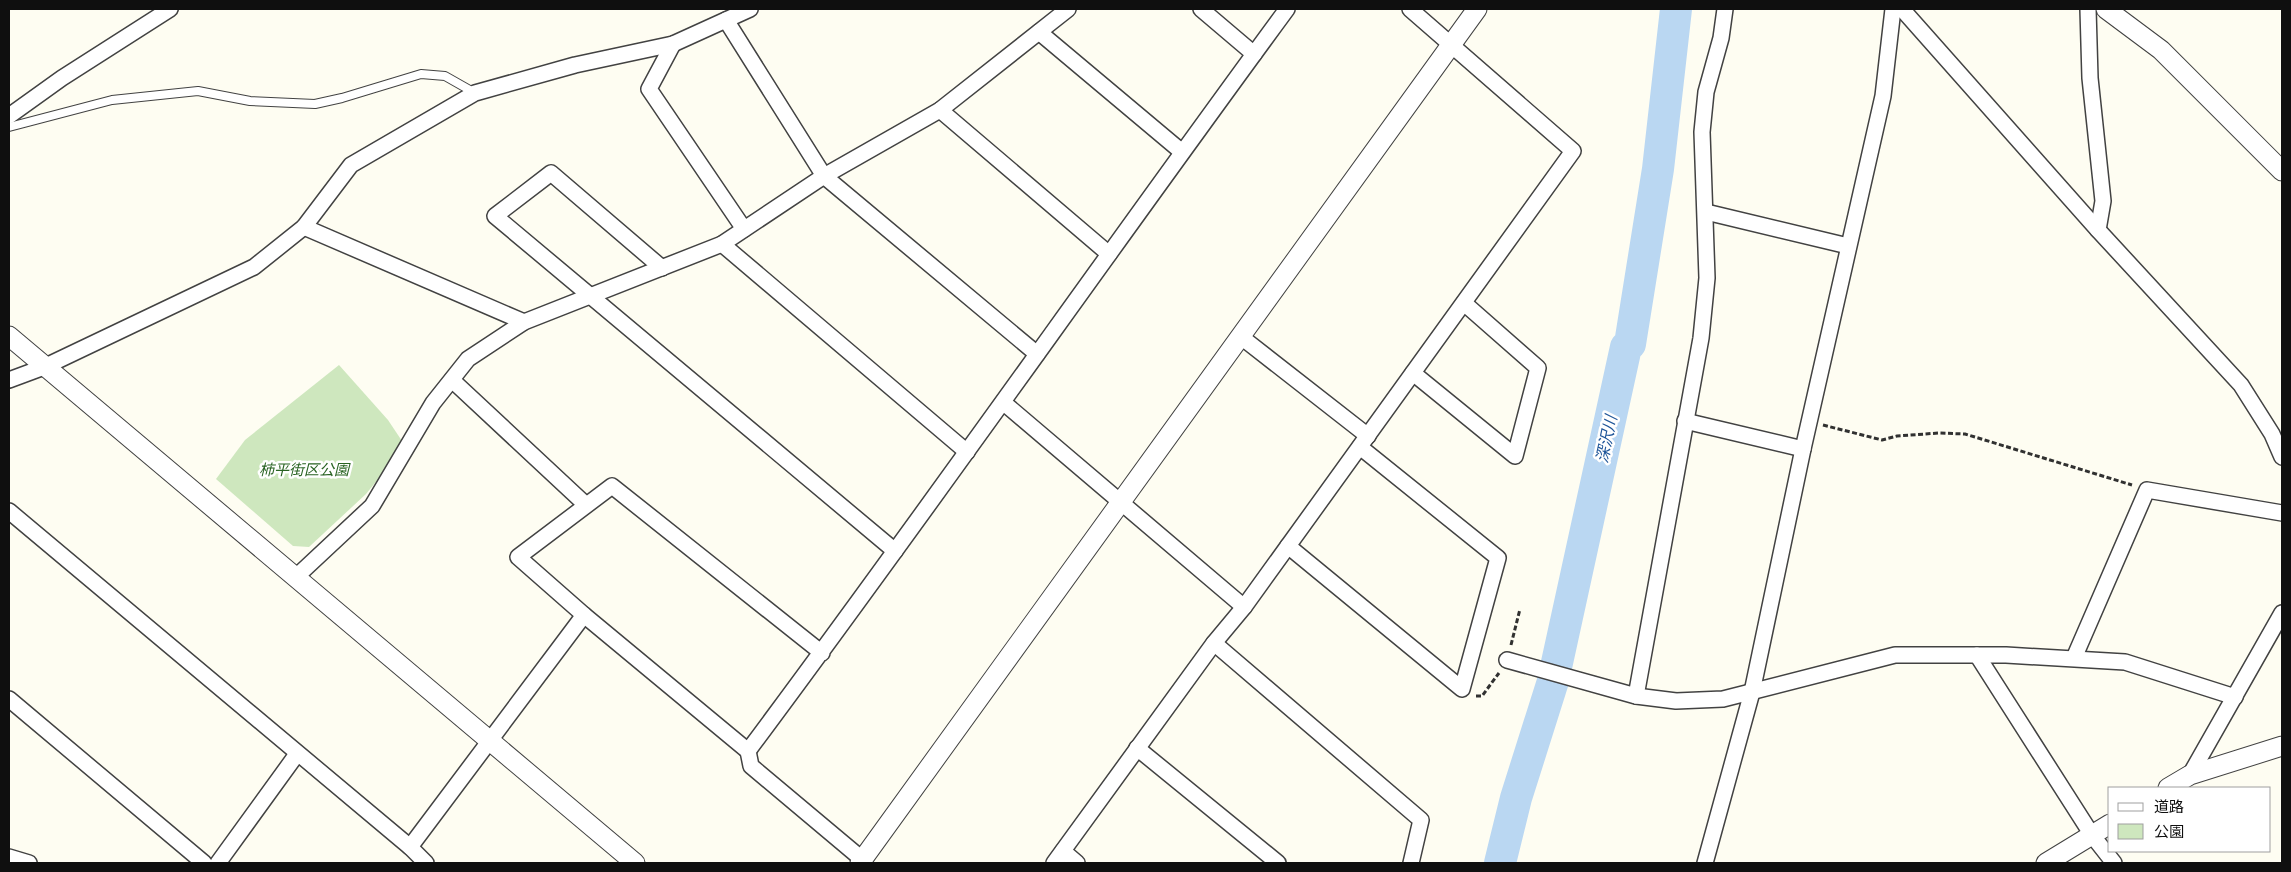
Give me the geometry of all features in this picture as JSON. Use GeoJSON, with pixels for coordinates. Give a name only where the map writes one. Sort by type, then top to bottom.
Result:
{"type":"FeatureCollection","features":[{"type":"Feature","properties":{"kind":"street"},"geometry":{"type":"LineString","coordinates":[[9,116],[62,78],[170,9]]}},
{"type":"Feature","properties":{"kind":"street"},"geometry":{"type":"LineString","coordinates":[[9,380],[44,367],[254,267],[304,226],[351,165],[475,93],[575,65],[673,44],[750,9]]}},
{"type":"Feature","properties":{"kind":"street"},"geometry":{"type":"LineString","coordinates":[[296,577],[372,506],[433,403],[468,359],[524,322],[590,298],[722,244],[824,176],[940,110],[1068,9]]}},
{"type":"Feature","properties":{"kind":"street"},"geometry":{"type":"LineString","coordinates":[[1201,9],[1254,54]]}},
{"type":"Feature","properties":{"kind":"street"},"geometry":{"type":"LineString","coordinates":[[748,751],[822,653],[1004,403],[1182,152],[1287,9]]}},
{"type":"Feature","properties":{"kind":"street"},"geometry":{"type":"LineString","coordinates":[[1077,863],[1058,857],[1214,643],[1244,607],[1573,151],[1410,9]]}},
{"type":"Feature","properties":{"kind":"street"},"geometry":{"type":"LineString","coordinates":[[822,653],[612,486],[518,556],[584,615],[748,751],[751,766],[862,862],[1477,9]]}},
{"type":"Feature","properties":{"kind":"street"},"geometry":{"type":"LineString","coordinates":[[1636,696],[1701,338],[1707,278],[1702,132],[1706,92],[1721,38],[1725,9]]}},
{"type":"Feature","properties":{"kind":"street"},"geometry":{"type":"LineString","coordinates":[[1705,863],[1752,692],[1803,449],[1883,96],[1894,9]]}},
{"type":"Feature","properties":{"kind":"street"},"geometry":{"type":"LineString","coordinates":[[1902,9],[2098,230],[2241,384],[2272,434],[2282,457]]}},
{"type":"Feature","properties":{"kind":"street"},"geometry":{"type":"LineString","coordinates":[[2088,9],[2090,78],[2103,201],[2098,230]]}},
{"type":"Feature","properties":{"kind":"street"},"geometry":{"type":"LineString","coordinates":[[2106,9],[2161,50],[2282,171]]}},
{"type":"Feature","properties":{"kind":"street"},"geometry":{"type":"LineString","coordinates":[[726,20],[824,176],[1037,354]]}},
{"type":"Feature","properties":{"kind":"street"},"geometry":{"type":"LineString","coordinates":[[1039,32],[1182,152]]}},
{"type":"Feature","properties":{"kind":"street"},"geometry":{"type":"LineString","coordinates":[[673,44],[649,90],[744,229]]}},
{"type":"Feature","properties":{"kind":"street"},"geometry":{"type":"LineString","coordinates":[[940,110],[1109,254]]}},
{"type":"Feature","properties":{"kind":"street"},"geometry":{"type":"LineString","coordinates":[[662,268],[551,172],[495,216],[590,298],[895,552]]}},
{"type":"Feature","properties":{"kind":"street"},"geometry":{"type":"LineString","coordinates":[[1706,212],[1848,246]]}},
{"type":"Feature","properties":{"kind":"street"},"geometry":{"type":"LineString","coordinates":[[304,226],[524,322]]}},
{"type":"Feature","properties":{"kind":"street"},"geometry":{"type":"LineString","coordinates":[[722,244],[967,452]]}},
{"type":"Feature","properties":{"kind":"street"},"geometry":{"type":"LineString","coordinates":[[1413,373],[1516,456],[1538,368],[1464,303]]}},
{"type":"Feature","properties":{"kind":"street"},"geometry":{"type":"LineString","coordinates":[[9,336],[635,863]]}},
{"type":"Feature","properties":{"kind":"street"},"geometry":{"type":"LineString","coordinates":[[1240,336],[1498,558],[1462,689],[1288,546]]}},
{"type":"Feature","properties":{"kind":"street"},"geometry":{"type":"LineString","coordinates":[[452,380],[586,504]]}},
{"type":"Feature","properties":{"kind":"street"},"geometry":{"type":"LineString","coordinates":[[1004,403],[1119,503],[1244,607]]}},
{"type":"Feature","properties":{"kind":"street"},"geometry":{"type":"LineString","coordinates":[[1685,421],[1803,449]]}},
{"type":"Feature","properties":{"kind":"street"},"geometry":{"type":"LineString","coordinates":[[2074,658],[2147,490],[2282,513]]}},
{"type":"Feature","properties":{"kind":"street"},"geometry":{"type":"LineString","coordinates":[[11,515],[410,847],[426,863]]}},
{"type":"Feature","properties":{"kind":"street"},"geometry":{"type":"LineString","coordinates":[[2190,775],[2282,613]]}},
{"type":"Feature","properties":{"kind":"street"},"geometry":{"type":"LineString","coordinates":[[410,847],[584,615]]}},
{"type":"Feature","properties":{"kind":"street"},"geometry":{"type":"LineString","coordinates":[[1214,643],[1421,820],[1411,863]]}},
{"type":"Feature","properties":{"kind":"street"},"geometry":{"type":"LineString","coordinates":[[1507,660],[1636,696],[1676,701],[1713,700],[1752,692],[1895,654],[2074,658],[2125,662],[2235,697]]}},
{"type":"Feature","properties":{"kind":"street"},"geometry":{"type":"LineString","coordinates":[[1977,655],[2092,835],[2114,863]]}},
{"type":"Feature","properties":{"kind":"street"},"geometry":{"type":"LineString","coordinates":[[9,698],[204,863]]}},
{"type":"Feature","properties":{"kind":"street"},"geometry":{"type":"LineString","coordinates":[[2170,787],[2190,775],[2282,746]]}},
{"type":"Feature","properties":{"kind":"street"},"geometry":{"type":"LineString","coordinates":[[1137,748],[1278,863]]}},
{"type":"Feature","properties":{"kind":"street"},"geometry":{"type":"LineString","coordinates":[[218,863],[297,754]]}},
{"type":"Feature","properties":{"kind":"street"},"geometry":{"type":"LineString","coordinates":[[2046,863],[2108,825]]}},
{"type":"Feature","properties":{"kind":"street"},"geometry":{"type":"LineString","coordinates":[[9,857],[29,863]]}},
{"type":"Feature","properties":{"kind":"lane"},"geometry":{"type":"LineString","coordinates":[[9,126],[112,100],[198,91],[250,101],[315,104],[342,98],[421,74],[445,76],[475,93]]}},
{"type":"Feature","properties":{"kind":"path"},"geometry":{"type":"LineString","coordinates":[[1809,422],[1882,440],[1897,436],[1939,433],[1965,434],[2147,490]]}},
{"type":"Feature","properties":{"kind":"green space","name":"柿平街区公園"},"geometry":{"type":"Polygon","coordinates":[[[339,365],[388,420],[402,441],[388,467],[366,494],[309,547],[293,546],[216,479],[245,440],[339,365]]]}},
{"type":"Feature","properties":{"kind":"waterway","name":"深沢川"},"geometry":{"type":"LineString","coordinates":[[1500,863],[1516,798],[1553,681],[1626,347],[1630,344],[1658,169],[1676,9]]}}]}
